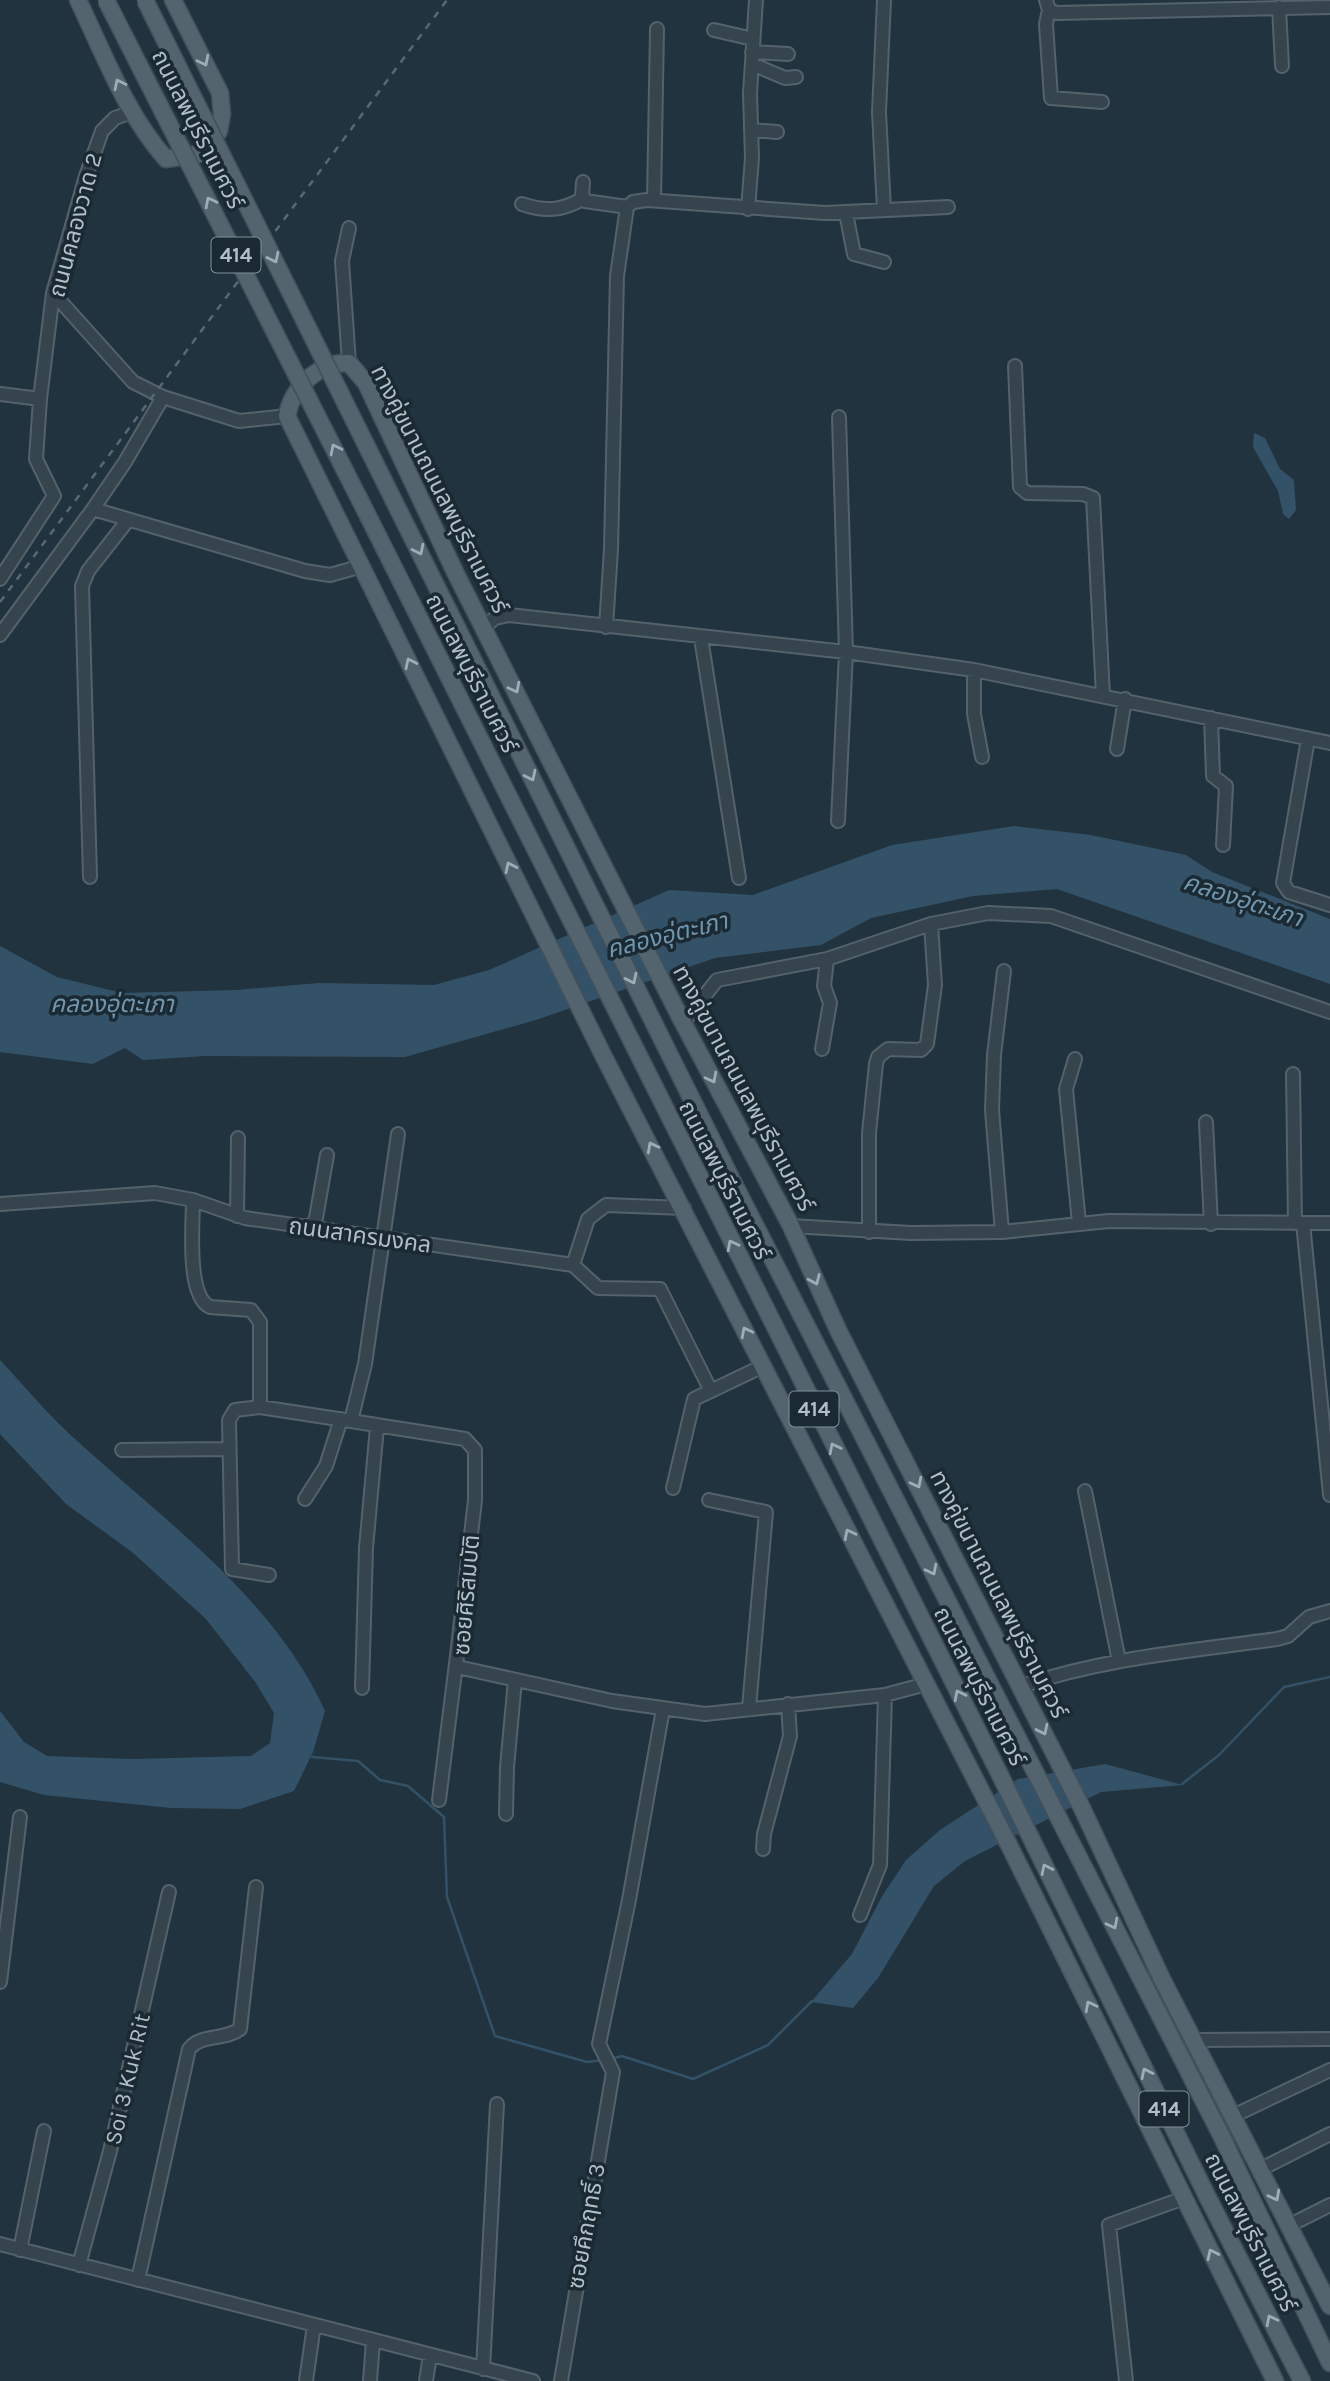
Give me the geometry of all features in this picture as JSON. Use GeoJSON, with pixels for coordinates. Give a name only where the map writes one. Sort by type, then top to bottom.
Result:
{"type":"FeatureCollection","features":[{"type":"Feature","properties":{"kind":"main road"},"geometry":{"type":"LineString","coordinates":[[78,0],[132,112],[149,140],[166,159],[198,154],[219,131],[220,93],[173,0]]}},
{"type":"Feature","properties":{"kind":"main road","name":"ถนนลพบุรีราเมศวร์"},"geometry":{"type":"LineString","coordinates":[[106,0],[365,510],[1001,1777],[1208,2198],[1302,2381]]}},
{"type":"Feature","properties":{"kind":"main road","name":"ถนนลพบุรีราเมศวร์"},"geometry":{"type":"LineString","coordinates":[[145,0],[657,1028],[1221,2135],[1330,2363]]}},
{"type":"Feature","properties":{"kind":"main road","name":"ทางคู่ขนานถนนลพบุรีราเมศวร์"},"geometry":{"type":"LineString","coordinates":[[287,416],[289,405],[308,378],[333,362],[349,363],[366,383],[484,627],[681,1020],[791,1226],[838,1330],[1022,1686],[1162,1979],[1330,2306]]}},
{"type":"Feature","properties":{"kind":"main road","name":"414"},"geometry":{"type":"LineString","coordinates":[[287,416],[603,1055],[684,1208],[1009,1845],[1275,2381]]}},
{"type":"Feature","properties":{"kind":"main road"},"geometry":{"type":"LineString","coordinates":[[464,640],[484,627]]}},
{"type":"Feature","properties":{"kind":"main road"},"geometry":{"type":"LineString","coordinates":[[784,1349],[814,1337]]}},
{"type":"Feature","properties":{"kind":"main road"},"geometry":{"type":"LineString","coordinates":[[1162,1979],[1221,2135]]}},
{"type":"Feature","properties":{"kind":"main road"},"geometry":{"type":"LineString","coordinates":[[1112,2050],[1208,2198]]}},
{"type":"Feature","properties":{"kind":"street"},"geometry":{"type":"LineString","coordinates":[[748,209],[756,0]]}},
{"type":"Feature","properties":{"kind":"street"},"geometry":{"type":"LineString","coordinates":[[884,0],[879,112],[884,210]]}},
{"type":"Feature","properties":{"kind":"street"},"geometry":{"type":"LineString","coordinates":[[1102,102],[1051,98],[1046,24],[1048,5],[1090,14],[1330,7]]}},
{"type":"Feature","properties":{"kind":"street"},"geometry":{"type":"LineString","coordinates":[[1279,7],[1282,66]]}},
{"type":"Feature","properties":{"kind":"street"},"geometry":{"type":"LineString","coordinates":[[654,200],[657,29]]}},
{"type":"Feature","properties":{"kind":"street"},"geometry":{"type":"LineString","coordinates":[[714,30],[752,51],[785,78],[796,77]]}},
{"type":"Feature","properties":{"kind":"street"},"geometry":{"type":"LineString","coordinates":[[752,51],[788,54]]}},
{"type":"Feature","properties":{"kind":"street","name":"ถนนคลองวาด 2"},"geometry":{"type":"LineString","coordinates":[[0,579],[54,496],[36,458],[53,293],[86,176],[102,131],[115,118],[132,112]]}},
{"type":"Feature","properties":{"kind":"street"},"geometry":{"type":"LineString","coordinates":[[751,130],[777,132]]}},
{"type":"Feature","properties":{"kind":"street"},"geometry":{"type":"LineString","coordinates":[[583,182],[584,198]]}},
{"type":"Feature","properties":{"kind":"street"},"geometry":{"type":"LineString","coordinates":[[584,198],[592,203],[627,207]]}},
{"type":"Feature","properties":{"kind":"street"},"geometry":{"type":"LineString","coordinates":[[522,204],[547,211],[568,207],[584,198]]}},
{"type":"Feature","properties":{"kind":"street"},"geometry":{"type":"LineString","coordinates":[[606,627],[611,550],[617,276],[627,207],[633,202],[654,200],[748,209],[846,213],[948,207]]}},
{"type":"Feature","properties":{"kind":"street"},"geometry":{"type":"LineString","coordinates":[[846,213],[854,254],[884,262]]}},
{"type":"Feature","properties":{"kind":"street"},"geometry":{"type":"LineString","coordinates":[[349,228],[342,261],[349,363]]}},
{"type":"Feature","properties":{"kind":"street"},"geometry":{"type":"LineString","coordinates":[[53,293],[133,382],[163,397],[240,421],[287,416]]}},
{"type":"Feature","properties":{"kind":"street"},"geometry":{"type":"LineString","coordinates":[[1015,366],[1020,486],[1027,493],[1083,494],[1093,498],[1103,695]]}},
{"type":"Feature","properties":{"kind":"street"},"geometry":{"type":"LineString","coordinates":[[0,394],[40,399]]}},
{"type":"Feature","properties":{"kind":"street"},"geometry":{"type":"LineString","coordinates":[[0,635],[93,509],[125,462],[163,397]]}},
{"type":"Feature","properties":{"kind":"street"},"geometry":{"type":"LineString","coordinates":[[838,821],[846,652],[839,417]]}},
{"type":"Feature","properties":{"kind":"street"},"geometry":{"type":"LineString","coordinates":[[93,509],[305,571],[330,575],[362,566]]}},
{"type":"Feature","properties":{"kind":"street"},"geometry":{"type":"LineString","coordinates":[[90,877],[82,586],[88,571],[128,520]]}},
{"type":"Feature","properties":{"kind":"street"},"geometry":{"type":"LineString","coordinates":[[484,627],[495,618],[509,615],[846,652],[974,670],[1330,743]]}},
{"type":"Feature","properties":{"kind":"street"},"geometry":{"type":"LineString","coordinates":[[701,638],[739,878]]}},
{"type":"Feature","properties":{"kind":"street"},"geometry":{"type":"LineString","coordinates":[[974,670],[974,715],[982,757]]}},
{"type":"Feature","properties":{"kind":"street"},"geometry":{"type":"LineString","coordinates":[[1117,749],[1125,699]]}},
{"type":"Feature","properties":{"kind":"street"},"geometry":{"type":"LineString","coordinates":[[1211,718],[1213,776],[1226,786],[1223,845]]}},
{"type":"Feature","properties":{"kind":"street"},"geometry":{"type":"LineString","coordinates":[[1308,739],[1283,883],[1289,892],[1330,905]]}},
{"type":"Feature","properties":{"kind":"street"},"geometry":{"type":"LineString","coordinates":[[681,1020],[717,980],[827,959],[931,924],[988,913],[1051,916],[1330,1012]]}},
{"type":"Feature","properties":{"kind":"street"},"geometry":{"type":"LineString","coordinates":[[869,1232],[869,1133],[876,1064],[878,1057],[888,1049],[921,1051],[927,1044],[935,985],[931,924]]}},
{"type":"Feature","properties":{"kind":"street"},"geometry":{"type":"LineString","coordinates":[[822,1049],[830,1003],[824,986],[827,959]]}},
{"type":"Feature","properties":{"kind":"street"},"geometry":{"type":"LineString","coordinates":[[1002,1232],[992,1110],[994,1055],[1003,971]]}},
{"type":"Feature","properties":{"kind":"street"},"geometry":{"type":"LineString","coordinates":[[1075,1059],[1066,1090],[1079,1223]]}},
{"type":"Feature","properties":{"kind":"street"},"geometry":{"type":"LineString","coordinates":[[1293,1074],[1299,1223],[1330,1495]]}},
{"type":"Feature","properties":{"kind":"street"},"geometry":{"type":"LineString","coordinates":[[1206,1122],[1211,1224]]}},
{"type":"Feature","properties":{"kind":"street"},"geometry":{"type":"LineString","coordinates":[[305,1499],[326,1466],[346,1420],[365,1364],[398,1134]]}},
{"type":"Feature","properties":{"kind":"street"},"geometry":{"type":"LineString","coordinates":[[237,1216],[238,1138]]}},
{"type":"Feature","properties":{"kind":"street"},"geometry":{"type":"LineString","coordinates":[[305,1227],[313,1224],[316,1218],[327,1155]]}},
{"type":"Feature","properties":{"kind":"street","name":"ถนนสาครมงคล"},"geometry":{"type":"LineString","coordinates":[[0,1204],[155,1192],[193,1200],[237,1216],[573,1265]]}},
{"type":"Feature","properties":{"kind":"street"},"geometry":{"type":"LineString","coordinates":[[193,1200],[194,1268],[199,1296],[210,1307],[251,1310],[260,1322],[260,1407],[235,1410],[229,1420],[223,1485],[232,1569],[269,1575]]}},
{"type":"Feature","properties":{"kind":"street"},"geometry":{"type":"LineString","coordinates":[[684,1208],[606,1205],[588,1219],[573,1265],[598,1288],[660,1289],[711,1391]]}},
{"type":"Feature","properties":{"kind":"street"},"geometry":{"type":"LineString","coordinates":[[791,1226],[869,1232],[1002,1232],[1109,1221],[1330,1223]]}},
{"type":"Feature","properties":{"kind":"street"},"geometry":{"type":"LineString","coordinates":[[673,1488],[694,1399],[763,1366]]}},
{"type":"Feature","properties":{"kind":"street","name":"ซอยศิริสมบัติ"},"geometry":{"type":"LineString","coordinates":[[260,1407],[465,1439],[475,1450],[475,1500],[456,1664],[515,1680],[663,1709],[705,1714],[885,1695],[926,1684]]}},
{"type":"Feature","properties":{"kind":"street"},"geometry":{"type":"LineString","coordinates":[[362,1688],[366,1548],[377,1427]]}},
{"type":"Feature","properties":{"kind":"street"},"geometry":{"type":"LineString","coordinates":[[122,1450],[228,1449]]}},
{"type":"Feature","properties":{"kind":"street"},"geometry":{"type":"LineString","coordinates":[[1085,1491],[1119,1661]]}},
{"type":"Feature","properties":{"kind":"street"},"geometry":{"type":"LineString","coordinates":[[709,1500],[766,1512],[749,1708]]}},
{"type":"Feature","properties":{"kind":"street"},"geometry":{"type":"LineString","coordinates":[[1022,1686],[1064,1671],[1277,1639],[1288,1636],[1309,1617],[1330,1611]]}},
{"type":"Feature","properties":{"kind":"street"},"geometry":{"type":"LineString","coordinates":[[439,1800],[456,1664]]}},
{"type":"Feature","properties":{"kind":"street"},"geometry":{"type":"LineString","coordinates":[[506,1814],[507,1767],[515,1680]]}},
{"type":"Feature","properties":{"kind":"street"},"geometry":{"type":"LineString","coordinates":[[860,1915],[880,1865],[885,1695]]}},
{"type":"Feature","properties":{"kind":"street"},"geometry":{"type":"LineString","coordinates":[[763,1849],[764,1834],[790,1736],[789,1704]]}},
{"type":"Feature","properties":{"kind":"street","name":"ซอยคึกฤทธิ์ 3"},"geometry":{"type":"LineString","coordinates":[[561,2381],[613,2072],[598,2044],[629,1900],[663,1709]]}},
{"type":"Feature","properties":{"kind":"street"},"geometry":{"type":"LineString","coordinates":[[0,1982],[20,1817]]}},
{"type":"Feature","properties":{"kind":"street"},"geometry":{"type":"LineString","coordinates":[[138,2280],[189,2049],[201,2039],[230,2035],[240,2029],[256,1887]]}},
{"type":"Feature","properties":{"kind":"street","name":"Soi 3 Kuk Rit"},"geometry":{"type":"LineString","coordinates":[[79,2265],[110,2151],[169,1892]]}},
{"type":"Feature","properties":{"kind":"street"},"geometry":{"type":"LineString","coordinates":[[1194,2040],[1329,2039]]}},
{"type":"Feature","properties":{"kind":"street"},"geometry":{"type":"LineString","coordinates":[[1233,2116],[1330,2070]]}},
{"type":"Feature","properties":{"kind":"street"},"geometry":{"type":"LineString","coordinates":[[483,2369],[497,2104]]}},
{"type":"Feature","properties":{"kind":"street"},"geometry":{"type":"LineString","coordinates":[[20,2250],[44,2131]]}},
{"type":"Feature","properties":{"kind":"street"},"geometry":{"type":"LineString","coordinates":[[1261,2169],[1330,2134]]}},
{"type":"Feature","properties":{"kind":"street"},"geometry":{"type":"LineString","coordinates":[[1126,2381],[1109,2225],[1184,2199]]}},
{"type":"Feature","properties":{"kind":"street"},"geometry":{"type":"LineString","coordinates":[[1290,2225],[1330,2205]]}},
{"type":"Feature","properties":{"kind":"street"},"geometry":{"type":"LineString","coordinates":[[0,2244],[533,2381]]}},
{"type":"Feature","properties":{"kind":"street"},"geometry":{"type":"LineString","coordinates":[[306,2381],[314,2325]]}},
{"type":"Feature","properties":{"kind":"street"},"geometry":{"type":"LineString","coordinates":[[370,2381],[373,2341]]}},
{"type":"Feature","properties":{"kind":"street"},"geometry":{"type":"LineString","coordinates":[[426,2381],[430,2355]]}},
{"type":"Feature","properties":{"kind":"water"},"geometry":{"type":"Polygon","coordinates":[[[1254,433],[1265,438],[1280,469],[1294,480],[1296,510],[1289,519],[1283,514],[1278,491],[1253,447],[1254,433]]]}},
{"type":"Feature","properties":{"kind":"water","name":"คลองอุ่ตะเภา"},"geometry":{"type":"Polygon","coordinates":[[[1014,826],[1091,835],[1186,855],[1212,872],[1330,919],[1330,984],[1057,889],[973,896],[871,918],[821,945],[715,958],[536,1020],[405,1057],[205,1056],[143,1060],[125,1048],[93,1064],[0,1052],[0,946],[57,977],[122,993],[236,990],[319,983],[434,985],[489,970],[669,890],[753,895],[892,845],[1014,826]]]}},
{"type":"Feature","properties":{"kind":"water"},"geometry":{"type":"Polygon","coordinates":[[[0,1360],[58,1423],[206,1555],[241,1590],[273,1627],[301,1667],[325,1711],[313,1752],[294,1791],[240,1809],[171,1808],[44,1795],[0,1782],[0,1711],[24,1742],[47,1756],[133,1759],[251,1756],[270,1743],[274,1713],[256,1683],[206,1619],[132,1552],[66,1504],[0,1434],[0,1360]]]}},
{"type":"Feature","properties":{"kind":"water"},"geometry":{"type":"Polygon","coordinates":[[[1105,1764],[1183,1785],[1101,1792],[965,1861],[934,1886],[878,1978],[853,2008],[811,2002],[852,1954],[881,1898],[906,1860],[940,1830],[1018,1779],[1105,1764]]]}},
{"type":"Feature","properties":{"kind":"waterway"},"geometry":{"type":"LineString","coordinates":[[1182,1784],[1219,1755],[1284,1687],[1330,1677]]}},
{"type":"Feature","properties":{"kind":"waterway"},"geometry":{"type":"LineString","coordinates":[[312,1757],[358,1761],[380,1780],[408,1786],[444,1817],[447,1897],[495,2036],[587,2062],[603,2060]]}},
{"type":"Feature","properties":{"kind":"waterway"},"geometry":{"type":"LineString","coordinates":[[610,2059],[622,2056],[693,2079],[768,2045],[812,2001]]}},
{"type":"Feature","properties":{"kind":"railway"},"geometry":{"type":"LineString","coordinates":[[0,602],[447,0]]}}]}
